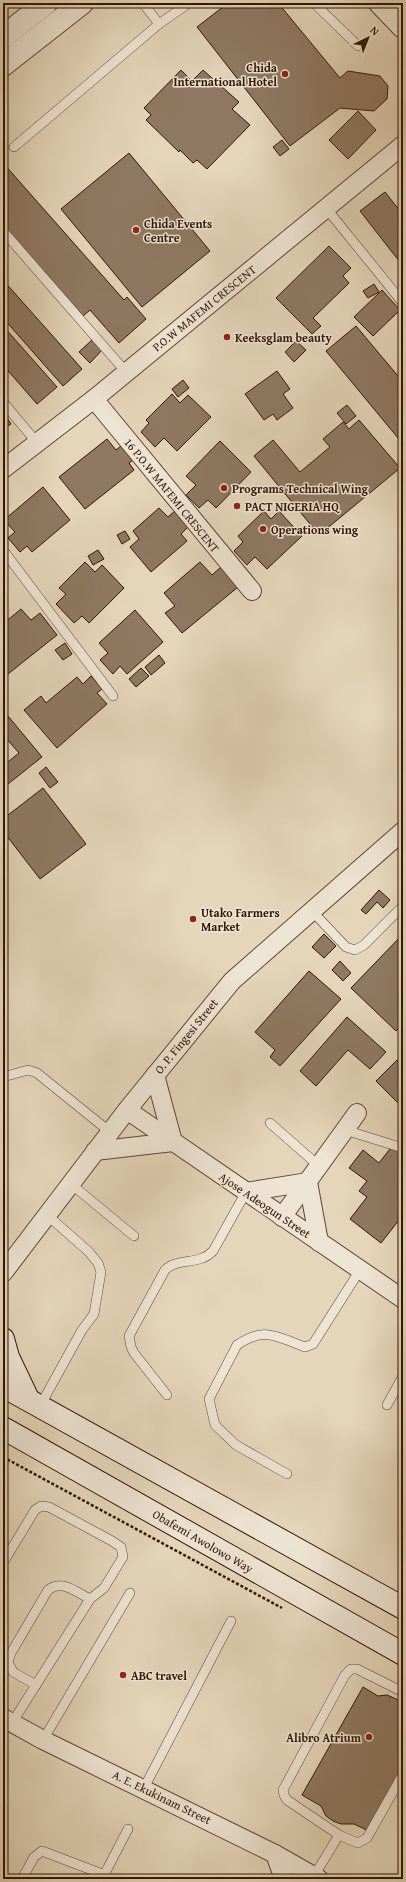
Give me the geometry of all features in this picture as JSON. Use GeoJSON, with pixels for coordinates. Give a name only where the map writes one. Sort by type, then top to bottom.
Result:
{"type":"FeatureCollection","features":[{"type":"Feature","properties":{"kind":"main road"},"geometry":{"type":"LineString","coordinates":[[3,37],[46,3]]}},
{"type":"Feature","properties":{"kind":"main road"},"geometry":{"type":"LineString","coordinates":[[3,65],[82,3]]}},
{"type":"Feature","properties":{"kind":"main road"},"geometry":{"type":"LineString","coordinates":[[380,3],[403,27]]}},
{"type":"Feature","properties":{"kind":"main road"},"geometry":{"type":"LineString","coordinates":[[3,1339],[8,1357],[34,1403]]}},
{"type":"Feature","properties":{"kind":"main road"},"geometry":{"type":"LineString","coordinates":[[3,1386],[403,1608]]}},
{"type":"Feature","properties":{"kind":"main road","name":"Obafemi Awolowo Way"},"geometry":{"type":"LineString","coordinates":[[3,1428],[403,1654]]}},
{"type":"Feature","properties":{"kind":"street","name":"P.O.W MAFEMI CRESCENT"},"geometry":{"type":"LineString","coordinates":[[3,469],[38,444],[94,399],[403,145]]}},
{"type":"Feature","properties":{"kind":"street","name":"16 P.O.W MAFEMI CRESCENT"},"geometry":{"type":"LineString","coordinates":[[94,399],[252,591]]}},
{"type":"Feature","properties":{"kind":"street","name":"O. P. Fingesi Street"},"geometry":{"type":"LineString","coordinates":[[4,1269],[127,1110],[232,981],[403,831]]}},
{"type":"Feature","properties":{"kind":"street"},"geometry":{"type":"LineString","coordinates":[[95,1152],[173,1142],[155,1075]]}},
{"type":"Feature","properties":{"kind":"street","name":"Ajose Adeogun Street"},"geometry":{"type":"LineString","coordinates":[[127,1110],[403,1299]]}},
{"type":"Feature","properties":{"kind":"street"},"geometry":{"type":"LineString","coordinates":[[282,1217],[357,1113]]}},
{"type":"Feature","properties":{"kind":"street"},"geometry":{"type":"LineString","coordinates":[[246,1192],[308,1182]]}},
{"type":"Feature","properties":{"kind":"street"},"geometry":{"type":"LineString","coordinates":[[308,1182],[319,1242]]}},
{"type":"Feature","properties":{"kind":"street","name":"A. E. Ekukinam Street"},"geometry":{"type":"LineString","coordinates":[[7,1720],[44,1740],[276,1854],[317,1878]]}},
{"type":"Feature","properties":{"kind":"street"},"geometry":{"type":"LineString","coordinates":[[276,1854],[284,1879]]}},
{"type":"Feature","properties":{"kind":"lane"},"geometry":{"type":"LineString","coordinates":[[143,3],[159,24]]}},
{"type":"Feature","properties":{"kind":"lane"},"geometry":{"type":"LineString","coordinates":[[14,147],[159,24],[189,3]]}},
{"type":"Feature","properties":{"kind":"lane"},"geometry":{"type":"LineString","coordinates":[[314,3],[358,46]]}},
{"type":"Feature","properties":{"kind":"lane"},"geometry":{"type":"LineString","coordinates":[[326,208],[403,303]]}},
{"type":"Feature","properties":{"kind":"lane"},"geometry":{"type":"LineString","coordinates":[[3,231],[126,372]]}},
{"type":"Feature","properties":{"kind":"lane"},"geometry":{"type":"LineString","coordinates":[[3,402],[38,444]]}},
{"type":"Feature","properties":{"kind":"lane"},"geometry":{"type":"LineString","coordinates":[[3,550],[113,696]]}},
{"type":"Feature","properties":{"kind":"lane"},"geometry":{"type":"LineString","coordinates":[[312,911],[346,948],[355,950],[364,945],[403,906]]}},
{"type":"Feature","properties":{"kind":"lane"},"geometry":{"type":"LineString","coordinates":[[3,1077],[28,1070],[37,1073],[110,1132]]}},
{"type":"Feature","properties":{"kind":"lane"},"geometry":{"type":"LineString","coordinates":[[270,1124],[319,1166]]}},
{"type":"Feature","properties":{"kind":"lane"},"geometry":{"type":"LineString","coordinates":[[345,1130],[403,1148]]}},
{"type":"Feature","properties":{"kind":"lane"},"geometry":{"type":"LineString","coordinates":[[70,1184],[134,1236]]}},
{"type":"Feature","properties":{"kind":"lane"},"geometry":{"type":"LineString","coordinates":[[167,1395],[134,1353],[129,1336],[165,1270],[170,1265],[176,1263],[190,1262],[207,1257],[213,1251],[246,1192]]}},
{"type":"Feature","properties":{"kind":"lane"},"geometry":{"type":"LineString","coordinates":[[34,1403],[94,1314],[101,1272],[98,1263],[88,1251],[47,1215]]}},
{"type":"Feature","properties":{"kind":"lane"},"geometry":{"type":"LineString","coordinates":[[287,1474],[236,1445],[214,1425],[209,1399],[237,1345],[243,1341],[259,1335],[271,1334],[306,1347],[313,1344],[360,1270]]}},
{"type":"Feature","properties":{"kind":"lane"},"geometry":{"type":"LineString","coordinates":[[387,1405],[403,1376]]}},
{"type":"Feature","properties":{"kind":"lane"},"geometry":{"type":"LineString","coordinates":[[3,1563],[34,1510],[41,1506],[49,1507],[112,1541],[121,1547],[123,1557],[104,1588],[90,1599],[36,1685],[7,1720]]}},
{"type":"Feature","properties":{"kind":"lane"},"geometry":{"type":"LineString","coordinates":[[36,1685],[13,1672],[6,1661],[48,1590],[53,1586],[61,1584],[90,1599]]}},
{"type":"Feature","properties":{"kind":"lane"},"geometry":{"type":"LineString","coordinates":[[44,1740],[130,1593]]}},
{"type":"Feature","properties":{"kind":"lane"},"geometry":{"type":"LineString","coordinates":[[144,1788],[231,1621]]}},
{"type":"Feature","properties":{"kind":"lane"},"geometry":{"type":"LineString","coordinates":[[403,1692],[357,1668],[351,1670],[345,1675],[283,1790],[287,1800],[339,1835],[358,1843],[367,1838],[403,1774]]}},
{"type":"Feature","properties":{"kind":"lane"},"geometry":{"type":"LineString","coordinates":[[22,1879],[34,1857],[42,1851],[104,1877],[128,1829]]}},
{"type":"Feature","properties":{"kind":"lane"},"geometry":{"type":"LineString","coordinates":[[317,1878],[339,1835]]}},
{"type":"Feature","properties":{"kind":"path"},"geometry":{"type":"LineString","coordinates":[[3,1457],[284,1610]]}},
{"type":"Feature","properties":{"kind":"building","name":"Chida International Hotel"},"geometry":{"type":"Polygon","coordinates":[[[228,3],[278,3],[340,78],[348,71],[380,76],[388,86],[387,99],[374,111],[340,108],[290,146],[197,27],[228,3]]]}},
{"type":"Feature","properties":{"kind":"building"},"geometry":{"type":"Polygon","coordinates":[[[181,70],[192,81],[203,70],[239,102],[232,109],[250,125],[207,169],[197,160],[193,163],[180,150],[179,152],[146,120],[151,115],[144,108],[181,70]]]}},
{"type":"Feature","properties":{"kind":"building"},"geometry":{"type":"Polygon","coordinates":[[[358,111],[376,130],[348,159],[329,140],[358,111]]]}},
{"type":"Feature","properties":{"kind":"building"},"geometry":{"type":"Polygon","coordinates":[[[282,140],[289,149],[280,156],[273,147],[282,140]]]}},
{"type":"Feature","properties":{"kind":"building","name":"Chida Events Centre"},"geometry":{"type":"Polygon","coordinates":[[[129,153],[210,251],[142,307],[61,209],[129,153]]]}},
{"type":"Feature","properties":{"kind":"building"},"geometry":{"type":"Polygon","coordinates":[[[3,163],[124,300],[127,297],[146,319],[119,343],[90,310],[83,316],[3,225],[3,163]]]}},
{"type":"Feature","properties":{"kind":"building"},"geometry":{"type":"Polygon","coordinates":[[[385,192],[400,211],[403,208],[403,266],[360,211],[385,192]]]}},
{"type":"Feature","properties":{"kind":"building"},"geometry":{"type":"Polygon","coordinates":[[[329,246],[351,268],[343,276],[349,283],[313,318],[321,326],[312,334],[276,298],[329,246]]]}},
{"type":"Feature","properties":{"kind":"building"},"geometry":{"type":"Polygon","coordinates":[[[3,280],[82,369],[63,386],[3,318],[3,280]]]}},
{"type":"Feature","properties":{"kind":"building"},"geometry":{"type":"Polygon","coordinates":[[[374,284],[379,292],[368,298],[363,291],[374,284]]]}},
{"type":"Feature","properties":{"kind":"building"},"geometry":{"type":"Polygon","coordinates":[[[382,290],[400,310],[373,336],[354,317],[382,290]]]}},
{"type":"Feature","properties":{"kind":"building"},"geometry":{"type":"Polygon","coordinates":[[[3,326],[57,387],[37,404],[3,365],[3,326]]]}},
{"type":"Feature","properties":{"kind":"building"},"geometry":{"type":"Polygon","coordinates":[[[356,326],[403,382],[403,444],[326,351],[356,326]]]}},
{"type":"Feature","properties":{"kind":"building"},"geometry":{"type":"Polygon","coordinates":[[[93,339],[103,349],[90,363],[79,352],[93,339]]]}},
{"type":"Feature","properties":{"kind":"building"},"geometry":{"type":"Polygon","coordinates":[[[296,341],[306,350],[294,362],[285,352],[296,341]]]}},
{"type":"Feature","properties":{"kind":"building"},"geometry":{"type":"Polygon","coordinates":[[[277,371],[290,389],[283,394],[293,408],[277,420],[273,414],[264,420],[245,394],[277,371]]]}},
{"type":"Feature","properties":{"kind":"building"},"geometry":{"type":"Polygon","coordinates":[[[183,380],[189,388],[178,397],[172,389],[183,380]]]}},
{"type":"Feature","properties":{"kind":"building"},"geometry":{"type":"Polygon","coordinates":[[[172,394],[180,403],[188,395],[211,417],[177,451],[164,438],[155,447],[141,432],[149,423],[146,420],[172,394]]]}},
{"type":"Feature","properties":{"kind":"building"},"geometry":{"type":"Polygon","coordinates":[[[347,405],[356,416],[346,424],[337,413],[347,405]]]}},
{"type":"Feature","properties":{"kind":"building"},"geometry":{"type":"Polygon","coordinates":[[[5,415],[11,424],[3,429],[3,417],[5,415]]]}},
{"type":"Feature","properties":{"kind":"building"},"geometry":{"type":"Polygon","coordinates":[[[359,420],[400,468],[319,535],[254,456],[273,440],[300,472],[330,447],[323,439],[343,422],[349,429],[359,420]]]}},
{"type":"Feature","properties":{"kind":"building"},"geometry":{"type":"Polygon","coordinates":[[[107,439],[116,450],[126,442],[138,456],[129,463],[134,470],[85,509],[59,477],[107,439]]]}},
{"type":"Feature","properties":{"kind":"building"},"geometry":{"type":"Polygon","coordinates":[[[220,441],[251,472],[216,508],[208,500],[199,508],[186,495],[196,485],[186,476],[220,441]]]}},
{"type":"Feature","properties":{"kind":"building"},"geometry":{"type":"Polygon","coordinates":[[[43,487],[70,520],[32,552],[27,546],[20,552],[8,538],[15,532],[4,520],[43,487]]]}},
{"type":"Feature","properties":{"kind":"building"},"geometry":{"type":"Polygon","coordinates":[[[159,508],[168,517],[176,510],[190,525],[181,534],[187,541],[151,572],[130,547],[139,539],[133,531],[159,508]]]}},
{"type":"Feature","properties":{"kind":"building"},"geometry":{"type":"Polygon","coordinates":[[[264,511],[271,519],[279,511],[302,536],[267,569],[255,557],[247,565],[234,551],[243,542],[238,536],[264,511]]]}},
{"type":"Feature","properties":{"kind":"building"},"geometry":{"type":"Polygon","coordinates":[[[125,531],[130,539],[122,544],[117,535],[125,531]]]}},
{"type":"Feature","properties":{"kind":"building"},"geometry":{"type":"Polygon","coordinates":[[[98,550],[104,559],[93,565],[88,556],[98,550]]]}},
{"type":"Feature","properties":{"kind":"building"},"geometry":{"type":"Polygon","coordinates":[[[85,562],[95,572],[102,565],[124,588],[89,623],[82,616],[74,623],[56,604],[66,594],[59,588],[85,562]]]}},
{"type":"Feature","properties":{"kind":"building"},"geometry":{"type":"Polygon","coordinates":[[[200,562],[212,575],[221,567],[238,587],[182,633],[165,613],[175,606],[164,593],[200,562]]]}},
{"type":"Feature","properties":{"kind":"building"},"geometry":{"type":"Polygon","coordinates":[[[21,609],[31,620],[40,613],[57,635],[3,678],[3,624],[21,609]]]}},
{"type":"Feature","properties":{"kind":"building"},"geometry":{"type":"Polygon","coordinates":[[[135,610],[163,642],[127,674],[120,666],[113,674],[100,660],[108,653],[99,643],[135,610]]]}},
{"type":"Feature","properties":{"kind":"building"},"geometry":{"type":"Polygon","coordinates":[[[65,643],[72,654],[63,660],[55,650],[65,643]]]}},
{"type":"Feature","properties":{"kind":"building"},"geometry":{"type":"Polygon","coordinates":[[[159,655],[165,663],[151,675],[145,667],[159,655]]]}},
{"type":"Feature","properties":{"kind":"building"},"geometry":{"type":"Polygon","coordinates":[[[141,668],[149,676],[136,687],[129,679],[141,668]]]}},
{"type":"Feature","properties":{"kind":"building"},"geometry":{"type":"Polygon","coordinates":[[[91,676],[102,689],[97,693],[107,704],[57,748],[24,710],[41,696],[46,703],[77,677],[83,684],[91,676]]]}},
{"type":"Feature","properties":{"kind":"building"},"geometry":{"type":"Polygon","coordinates":[[[8,716],[42,757],[8,784],[3,778],[3,766],[19,753],[6,738],[3,740],[3,721],[8,716]]]}},
{"type":"Feature","properties":{"kind":"building"},"geometry":{"type":"Polygon","coordinates":[[[46,767],[58,782],[50,788],[39,773],[46,767]]]}},
{"type":"Feature","properties":{"kind":"building"},"geometry":{"type":"Polygon","coordinates":[[[43,788],[86,844],[40,879],[3,831],[3,819],[43,788]]]}},
{"type":"Feature","properties":{"kind":"building"},"geometry":{"type":"Polygon","coordinates":[[[379,890],[390,900],[383,908],[377,902],[366,914],[361,910],[379,890]]]}},
{"type":"Feature","properties":{"kind":"building"},"geometry":{"type":"Polygon","coordinates":[[[324,934],[336,946],[324,958],[312,947],[324,934]]]}},
{"type":"Feature","properties":{"kind":"building"},"geometry":{"type":"Polygon","coordinates":[[[403,934],[403,1024],[396,1031],[351,988],[403,934]]]}},
{"type":"Feature","properties":{"kind":"building"},"geometry":{"type":"Polygon","coordinates":[[[340,961],[351,973],[343,981],[332,970],[340,961]]]}},
{"type":"Feature","properties":{"kind":"building"},"geometry":{"type":"Polygon","coordinates":[[[309,971],[341,999],[280,1066],[270,1057],[275,1050],[255,1032],[309,971]]]}},
{"type":"Feature","properties":{"kind":"building"},"geometry":{"type":"Polygon","coordinates":[[[347,1017],[386,1052],[370,1069],[348,1050],[316,1086],[300,1071],[347,1017]]]}},
{"type":"Feature","properties":{"kind":"building"},"geometry":{"type":"Polygon","coordinates":[[[397,1060],[403,1066],[403,1108],[376,1081],[397,1060]]]}},
{"type":"Feature","properties":{"kind":"building"},"geometry":{"type":"Polygon","coordinates":[[[393,1145],[403,1153],[403,1215],[381,1243],[350,1219],[367,1197],[359,1191],[367,1181],[349,1168],[363,1150],[379,1163],[393,1145]]]}},
{"type":"Feature","properties":{"kind":"building","name":"Alibro Atrium"},"geometry":{"type":"Polygon","coordinates":[[[363,1687],[378,1696],[387,1695],[403,1702],[403,1772],[371,1832],[354,1824],[341,1824],[333,1821],[326,1816],[321,1806],[302,1795],[363,1687]]]}},
{"type":"Feature","properties":{"kind":"place","name":"Chida International Hotel"},"geometry":{"type":"Point","coordinates":[285,74]}},
{"type":"Feature","properties":{"kind":"place","name":"Chida Events Centre"},"geometry":{"type":"Point","coordinates":[136,230]}},
{"type":"Feature","properties":{"kind":"place","name":"Keeksglam beauty"},"geometry":{"type":"Point","coordinates":[227,337]}},
{"type":"Feature","properties":{"kind":"place","name":"Programs Technical Wing"},"geometry":{"type":"Point","coordinates":[224,488]}},
{"type":"Feature","properties":{"kind":"place","name":"PACT NIGERIA HQ"},"geometry":{"type":"Point","coordinates":[237,506]}},
{"type":"Feature","properties":{"kind":"place","name":"Operations wing"},"geometry":{"type":"Point","coordinates":[263,529]}},
{"type":"Feature","properties":{"kind":"place","name":"Utako Farmers Market"},"geometry":{"type":"Point","coordinates":[193,919]}},
{"type":"Feature","properties":{"kind":"place","name":"ABC travel"},"geometry":{"type":"Point","coordinates":[123,1675]}},
{"type":"Feature","properties":{"kind":"place","name":"Alibro Atrium"},"geometry":{"type":"Point","coordinates":[369,1737]}}]}
